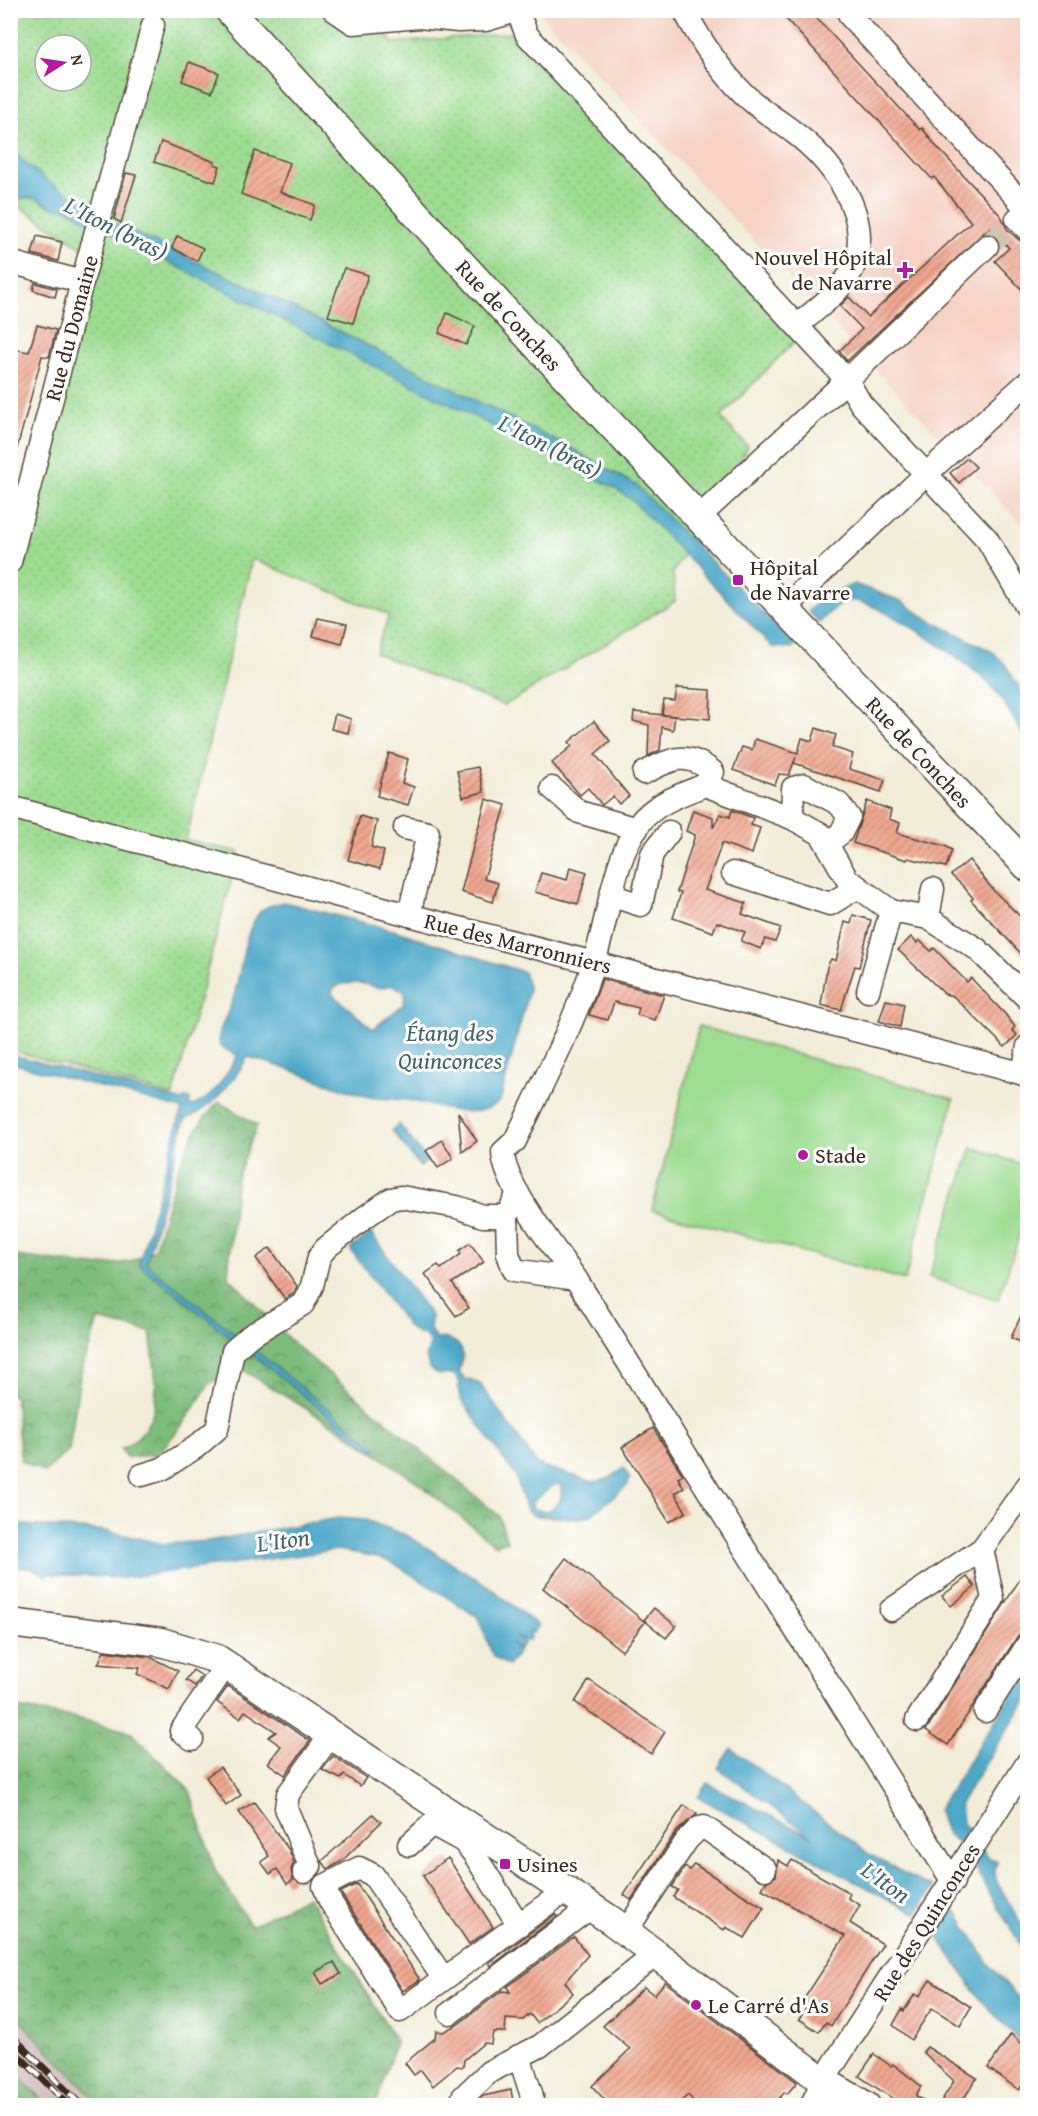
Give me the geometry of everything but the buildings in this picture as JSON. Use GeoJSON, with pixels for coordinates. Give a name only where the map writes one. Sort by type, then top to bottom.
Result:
{"type":"FeatureCollection","features":[{"type":"Feature","properties":{"kind":"main road","name":"Rue de Conches"},"geometry":{"type":"LineString","coordinates":[[229,10],[539,348],[1028,867]]}},
{"type":"Feature","properties":{"kind":"main road"},"geometry":{"type":"LineString","coordinates":[[10,1623],[161,1642],[218,1659],[626,1931],[656,1954],[817,2093],[866,2106]]}},
{"type":"Feature","properties":{"kind":"street"},"geometry":{"type":"LineString","coordinates":[[334,10],[353,23],[419,16],[458,21],[486,20],[517,11],[527,35],[847,380],[861,404],[987,539],[1028,609]]}},
{"type":"Feature","properties":{"kind":"street"},"geometry":{"type":"LineString","coordinates":[[684,10],[707,51],[742,93],[813,148],[836,175],[854,212],[858,244],[855,264],[844,282],[797,326]]}},
{"type":"Feature","properties":{"kind":"street"},"geometry":{"type":"LineString","coordinates":[[848,10],[1024,220]]}},
{"type":"Feature","properties":{"kind":"street","name":"Rue du Domaine"},"geometry":{"type":"LineString","coordinates":[[10,562],[82,282],[153,25]]}},
{"type":"Feature","properties":{"kind":"street"},"geometry":{"type":"LineString","coordinates":[[699,517],[987,246]]}},
{"type":"Feature","properties":{"kind":"street"},"geometry":{"type":"LineString","coordinates":[[10,262],[82,282]]}},
{"type":"Feature","properties":{"kind":"street"},"geometry":{"type":"LineString","coordinates":[[795,621],[926,474],[1028,382]]}},
{"type":"Feature","properties":{"kind":"street"},"geometry":{"type":"LineString","coordinates":[[644,773],[665,762],[686,757],[703,764],[713,772],[705,785],[669,800],[640,823],[622,857],[594,962],[575,1015],[515,1141],[503,1152],[503,1165],[518,1193],[576,1279],[950,1886]]}},
{"type":"Feature","properties":{"kind":"street"},"geometry":{"type":"LineString","coordinates":[[705,785],[792,818],[821,834],[847,879],[891,911],[928,918],[977,949],[1028,999]]}},
{"type":"Feature","properties":{"kind":"street"},"geometry":{"type":"LineString","coordinates":[[792,818],[793,788],[804,785],[838,804],[849,817],[841,833],[827,844]]}},
{"type":"Feature","properties":{"kind":"street"},"geometry":{"type":"LineString","coordinates":[[552,788],[579,812],[637,829]]}},
{"type":"Feature","properties":{"kind":"street","name":"Rue des Marronniers"},"geometry":{"type":"LineString","coordinates":[[10,807],[409,915],[1025,1075]]}},
{"type":"Feature","properties":{"kind":"street"},"geometry":{"type":"LineString","coordinates":[[405,828],[428,833],[409,915]]}},
{"type":"Feature","properties":{"kind":"street"},"geometry":{"type":"LineString","coordinates":[[613,896],[640,905],[652,854],[669,832]]}},
{"type":"Feature","properties":{"kind":"street"},"geometry":{"type":"LineString","coordinates":[[733,873],[830,904],[858,887]]}},
{"type":"Feature","properties":{"kind":"street"},"geometry":{"type":"LineString","coordinates":[[928,918],[933,889]]}},
{"type":"Feature","properties":{"kind":"street"},"geometry":{"type":"LineString","coordinates":[[868,991],[891,911]]}},
{"type":"Feature","properties":{"kind":"street"},"geometry":{"type":"LineString","coordinates":[[1025,1075],[1028,1046]]}},
{"type":"Feature","properties":{"kind":"street"},"geometry":{"type":"LineString","coordinates":[[518,1193],[507,1216],[508,1254],[514,1270],[576,1279]]}},
{"type":"Feature","properties":{"kind":"street"},"geometry":{"type":"LineString","coordinates":[[142,1475],[162,1469],[196,1447],[217,1429],[233,1351],[250,1336],[303,1304],[312,1286],[319,1257],[365,1217],[391,1199],[401,1197],[457,1207],[483,1216],[507,1216]]}},
{"type":"Feature","properties":{"kind":"street"},"geometry":{"type":"LineString","coordinates":[[891,1610],[982,1549],[1028,1485]]}},
{"type":"Feature","properties":{"kind":"street"},"geometry":{"type":"LineString","coordinates":[[917,1719],[993,1599],[982,1549]]}},
{"type":"Feature","properties":{"kind":"street"},"geometry":{"type":"LineString","coordinates":[[985,1711],[1028,1644]]}},
{"type":"Feature","properties":{"kind":"street"},"geometry":{"type":"LineString","coordinates":[[192,1739],[181,1731],[226,1665]]}},
{"type":"Feature","properties":{"kind":"street"},"geometry":{"type":"LineString","coordinates":[[304,1872],[310,1866],[286,1808],[288,1794],[331,1735]]}},
{"type":"Feature","properties":{"kind":"street","name":"Rue des Quinconces"},"geometry":{"type":"LineString","coordinates":[[817,2093],[981,1834],[1024,1774]]}},
{"type":"Feature","properties":{"kind":"street"},"geometry":{"type":"LineString","coordinates":[[409,1845],[432,1824],[463,1841],[474,1854],[519,1925]]}},
{"type":"Feature","properties":{"kind":"street"},"geometry":{"type":"LineString","coordinates":[[626,1931],[687,1840],[699,1827],[704,1827],[765,1869]]}},
{"type":"Feature","properties":{"kind":"street"},"geometry":{"type":"LineString","coordinates":[[444,1979],[374,1875],[359,1868],[324,1886],[330,1901],[400,2011],[519,1925],[565,1891]]}},
{"type":"Feature","properties":{"kind":"street"},"geometry":{"type":"LineString","coordinates":[[450,2013],[591,1907]]}},
{"type":"Feature","properties":{"kind":"street"},"geometry":{"type":"LineString","coordinates":[[463,2097],[489,2072],[540,2046],[656,1954]]}},
{"type":"Feature","properties":{"kind":"street"},"geometry":{"type":"LineString","coordinates":[[519,2056],[532,2096]]}},
{"type":"Feature","properties":{"kind":"shaded area","name":"Nouvel Hôpital de Navarre"},"geometry":{"type":"Polygon","coordinates":[[[537,11],[1027,11],[1027,530],[537,11]]]}},
{"type":"Feature","properties":{"kind":"shaded area"},"geometry":{"type":"Polygon","coordinates":[[[10,2011],[101,2105],[49,2105],[11,2070],[10,2011]]]}},
{"type":"Feature","properties":{"kind":"green space"},"geometry":{"type":"Polygon","coordinates":[[[364,10],[393,43],[510,33],[797,339],[721,417],[748,447],[673,572],[675,601],[504,706],[375,653],[389,615],[252,559],[186,840],[239,852],[173,1096],[11,1050],[11,598],[97,257],[11,201],[10,11],[364,10]]]}},
{"type":"Feature","properties":{"kind":"green space","name":"Stade"},"geometry":{"type":"Polygon","coordinates":[[[699,1026],[954,1099],[905,1280],[652,1210],[699,1026]]]}},
{"type":"Feature","properties":{"kind":"green space"},"geometry":{"type":"Polygon","coordinates":[[[219,1102],[257,1125],[236,1181],[228,1276],[293,1343],[499,1516],[507,1541],[495,1545],[417,1482],[330,1423],[241,1369],[210,1383],[180,1428],[157,1455],[126,1457],[121,1449],[136,1439],[153,1413],[156,1382],[150,1332],[98,1320],[80,1376],[69,1450],[44,1472],[21,1461],[15,1397],[10,1394],[10,1255],[94,1266],[130,1262],[154,1250],[185,1152],[194,1133],[219,1102]]]}},
{"type":"Feature","properties":{"kind":"green space"},"geometry":{"type":"Polygon","coordinates":[[[972,1147],[1027,1166],[1027,1212],[998,1300],[929,1277],[972,1147]]]}},
{"type":"Feature","properties":{"kind":"green space"},"geometry":{"type":"Polygon","coordinates":[[[10,1707],[72,1717],[131,1732],[190,1791],[215,1870],[251,1926],[307,1896],[396,2040],[376,2105],[101,2105],[11,2011],[10,1707]]]}},
{"type":"Feature","properties":{"kind":"green space"},"geometry":{"type":"Polygon","coordinates":[[[11,2070],[49,2105],[11,2105],[11,2070]]]}},
{"type":"Feature","properties":{"kind":"water"},"geometry":{"type":"Polygon","coordinates":[[[10,147],[50,182],[98,210],[94,225],[68,209],[53,208],[35,198],[13,198],[10,147]]]}},
{"type":"Feature","properties":{"kind":"water","name":"L'Iton (bras)"},"geometry":{"type":"Polygon","coordinates":[[[107,220],[266,294],[574,450],[636,485],[782,632],[789,627],[800,638],[792,648],[772,647],[633,501],[613,487],[105,230],[107,220]]]}},
{"type":"Feature","properties":{"kind":"water"},"geometry":{"type":"Polygon","coordinates":[[[854,584],[902,601],[924,617],[993,652],[1005,664],[1027,700],[1027,741],[995,690],[979,674],[921,633],[878,609],[860,602],[844,602],[819,623],[808,611],[820,600],[854,584]]]}},
{"type":"Feature","properties":{"kind":"water","name":"Étang des Quinconces"},"geometry":{"type":"Polygon","coordinates":[[[284,902],[393,930],[524,972],[529,990],[500,1101],[490,1108],[468,1112],[455,1111],[408,1100],[371,1097],[248,1057],[213,1101],[185,1120],[146,1263],[377,1448],[374,1452],[139,1264],[182,1109],[11,1063],[10,1054],[183,1101],[185,1098],[190,1099],[189,1106],[205,1100],[224,1078],[238,1055],[220,1047],[219,1036],[234,996],[253,922],[261,911],[284,902]],[[360,983],[341,984],[333,989],[332,994],[373,1029],[404,1004],[405,993],[393,985],[379,988],[360,983]]]}},
{"type":"Feature","properties":{"kind":"water"},"geometry":{"type":"Polygon","coordinates":[[[399,1124],[427,1161],[420,1167],[392,1130],[399,1124]]]}},
{"type":"Feature","properties":{"kind":"water"},"geometry":{"type":"Polygon","coordinates":[[[371,1233],[431,1316],[430,1330],[436,1339],[450,1340],[459,1346],[463,1357],[458,1371],[465,1380],[470,1379],[480,1384],[537,1464],[593,1482],[608,1479],[624,1468],[630,1479],[627,1486],[591,1515],[581,1518],[534,1516],[527,1511],[515,1475],[460,1398],[458,1388],[460,1383],[454,1374],[440,1375],[429,1368],[426,1355],[431,1343],[424,1334],[418,1334],[409,1328],[350,1249],[371,1233]],[[556,1484],[532,1502],[533,1509],[547,1511],[555,1507],[561,1498],[560,1485],[556,1484]]]}},
{"type":"Feature","properties":{"kind":"water","name":"L'Iton"},"geometry":{"type":"Polygon","coordinates":[[[338,1518],[366,1520],[408,1536],[490,1587],[538,1626],[533,1633],[529,1633],[531,1636],[528,1641],[515,1636],[524,1642],[519,1650],[511,1642],[518,1652],[508,1666],[493,1656],[478,1617],[395,1564],[377,1557],[338,1550],[121,1578],[48,1574],[47,1577],[33,1568],[11,1567],[11,1524],[108,1531],[163,1544],[208,1541],[338,1518]]]}},
{"type":"Feature","properties":{"kind":"water"},"geometry":{"type":"Polygon","coordinates":[[[1027,1670],[1027,1699],[960,1803],[962,1823],[969,1829],[961,1844],[947,1835],[938,1810],[1027,1670]]]}},
{"type":"Feature","properties":{"kind":"water","name":"L'Iton"},"geometry":{"type":"Polygon","coordinates":[[[731,1748],[869,1854],[920,1882],[934,1887],[916,1914],[698,1797],[707,1783],[814,1838],[718,1768],[731,1748]]]}},
{"type":"Feature","properties":{"kind":"water"},"geometry":{"type":"Polygon","coordinates":[[[981,1848],[991,1861],[994,1859],[997,1862],[996,1880],[1027,1934],[1027,1955],[986,1888],[973,1862],[981,1848]]]}},
{"type":"Feature","properties":{"kind":"water"},"geometry":{"type":"Polygon","coordinates":[[[948,1898],[988,1963],[1027,2008],[1027,2049],[982,2001],[930,1926],[948,1898]]]}},
{"type":"Feature","properties":{"kind":"tunnel"},"geometry":{"type":"LineString","coordinates":[[987,246],[1026,211]]}},
{"type":"Feature","properties":{"kind":"railway"},"geometry":{"type":"LineString","coordinates":[[10,2034],[82,2106]]}},
{"type":"Feature","properties":{"kind":"railway"},"geometry":{"type":"LineString","coordinates":[[10,2047],[70,2106]]}},
{"type":"Feature","properties":{"kind":"place","name":"Nouvel Hôpital de Navarre"},"geometry":{"type":"Point","coordinates":[905,270]}},
{"type":"Feature","properties":{"kind":"place","name":"Hôpital de Navarre"},"geometry":{"type":"Point","coordinates":[738,580]}},
{"type":"Feature","properties":{"kind":"place","name":"Stade"},"geometry":{"type":"Point","coordinates":[803,1155]}},
{"type":"Feature","properties":{"kind":"place","name":"Usines"},"geometry":{"type":"Point","coordinates":[505,1864]}},
{"type":"Feature","properties":{"kind":"place","name":"Le Carré d'As"},"geometry":{"type":"Point","coordinates":[696,2005]}}]}
